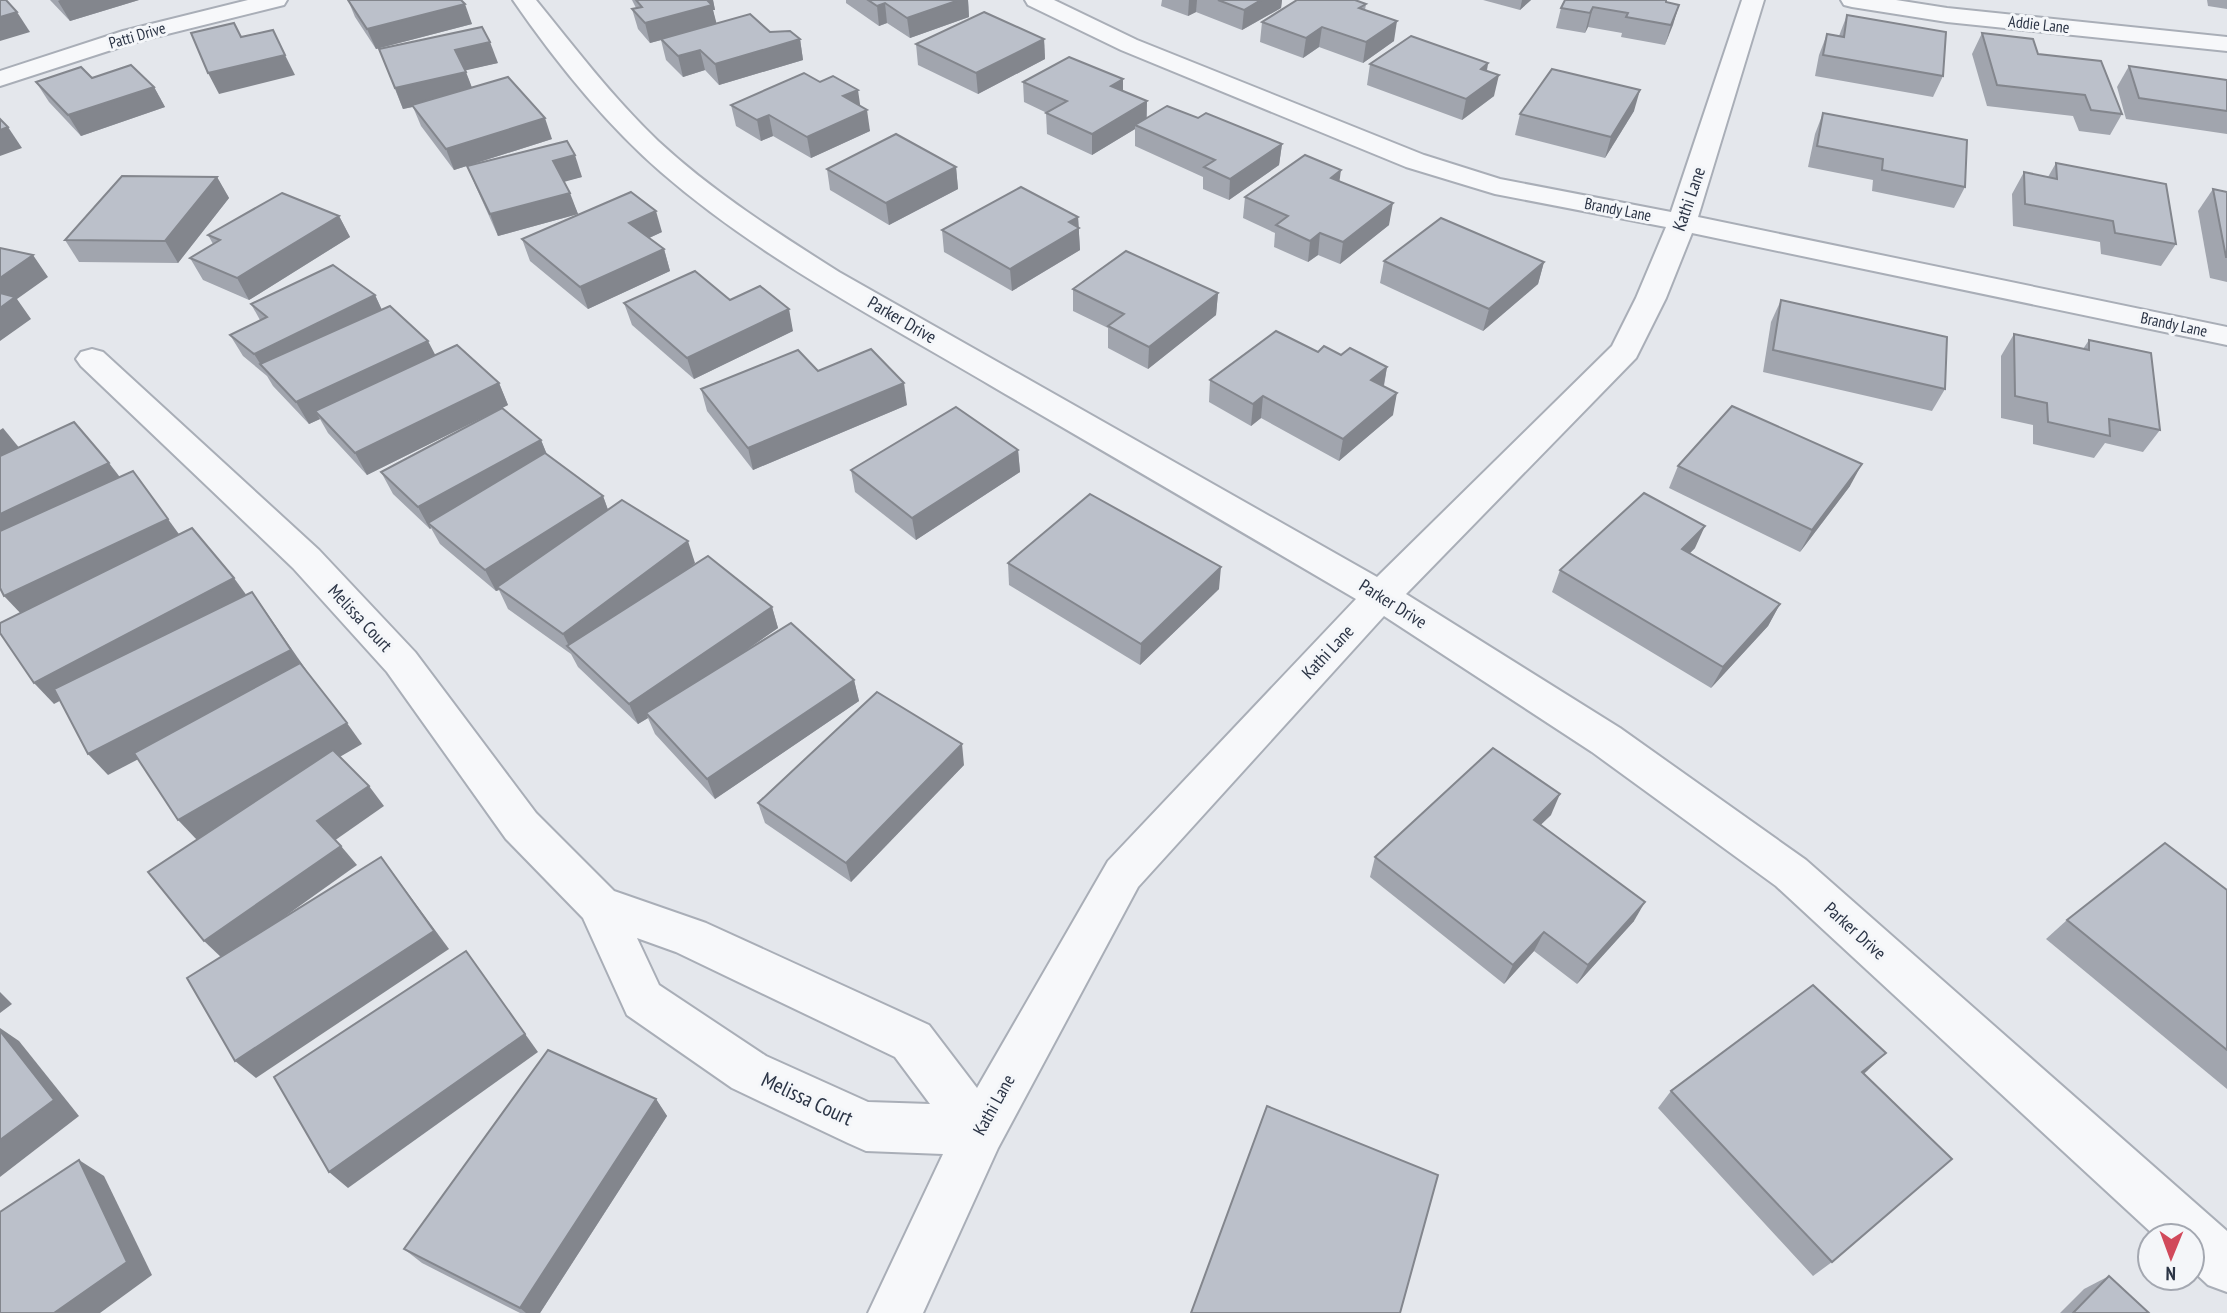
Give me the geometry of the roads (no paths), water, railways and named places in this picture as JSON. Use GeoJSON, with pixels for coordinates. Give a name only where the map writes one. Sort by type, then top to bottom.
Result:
{"type":"FeatureCollection","features":[{"type":"Feature","properties":{"kind":"street","name":"Patti Drive"},"geometry":{"type":"LineString","coordinates":[[0,79],[131,36],[276,0]]}},
{"type":"Feature","properties":{"kind":"street","name":"Parker Drive"},"geometry":{"type":"LineString","coordinates":[[524,0],[618,116],[648,146],[680,175],[774,243],[829,278],[1381,596],[1605,740],[1791,873],[2227,1266]]}},
{"type":"Feature","properties":{"kind":"street","name":"Brandy Lane"},"geometry":{"type":"LineString","coordinates":[[1036,0],[1129,45],[1415,161],[1495,186],[1682,222],[2227,336]]}},
{"type":"Feature","properties":{"kind":"street","name":"Kathi Lane"},"geometry":{"type":"LineString","coordinates":[[895,1313],[980,1131],[1123,874],[1381,596],[1625,351],[1651,298],[1682,222],[1753,0]]}},
{"type":"Feature","properties":{"kind":"street","name":"Addie Lane"},"geometry":{"type":"LineString","coordinates":[[1852,0],[1947,15],[2227,44]]}},
{"type":"Feature","properties":{"kind":"street","name":"Melissa Court"},"geometry":{"type":"LineString","coordinates":[[92,359],[315,568],[401,662],[521,827],[598,905],[643,1000],[750,1072],[866,1126],[980,1131]]}},
{"type":"Feature","properties":{"kind":"street","name":"Melissa Court"},"geometry":{"type":"LineString","coordinates":[[598,905],[690,937],[912,1041],[980,1131]]}}]}
